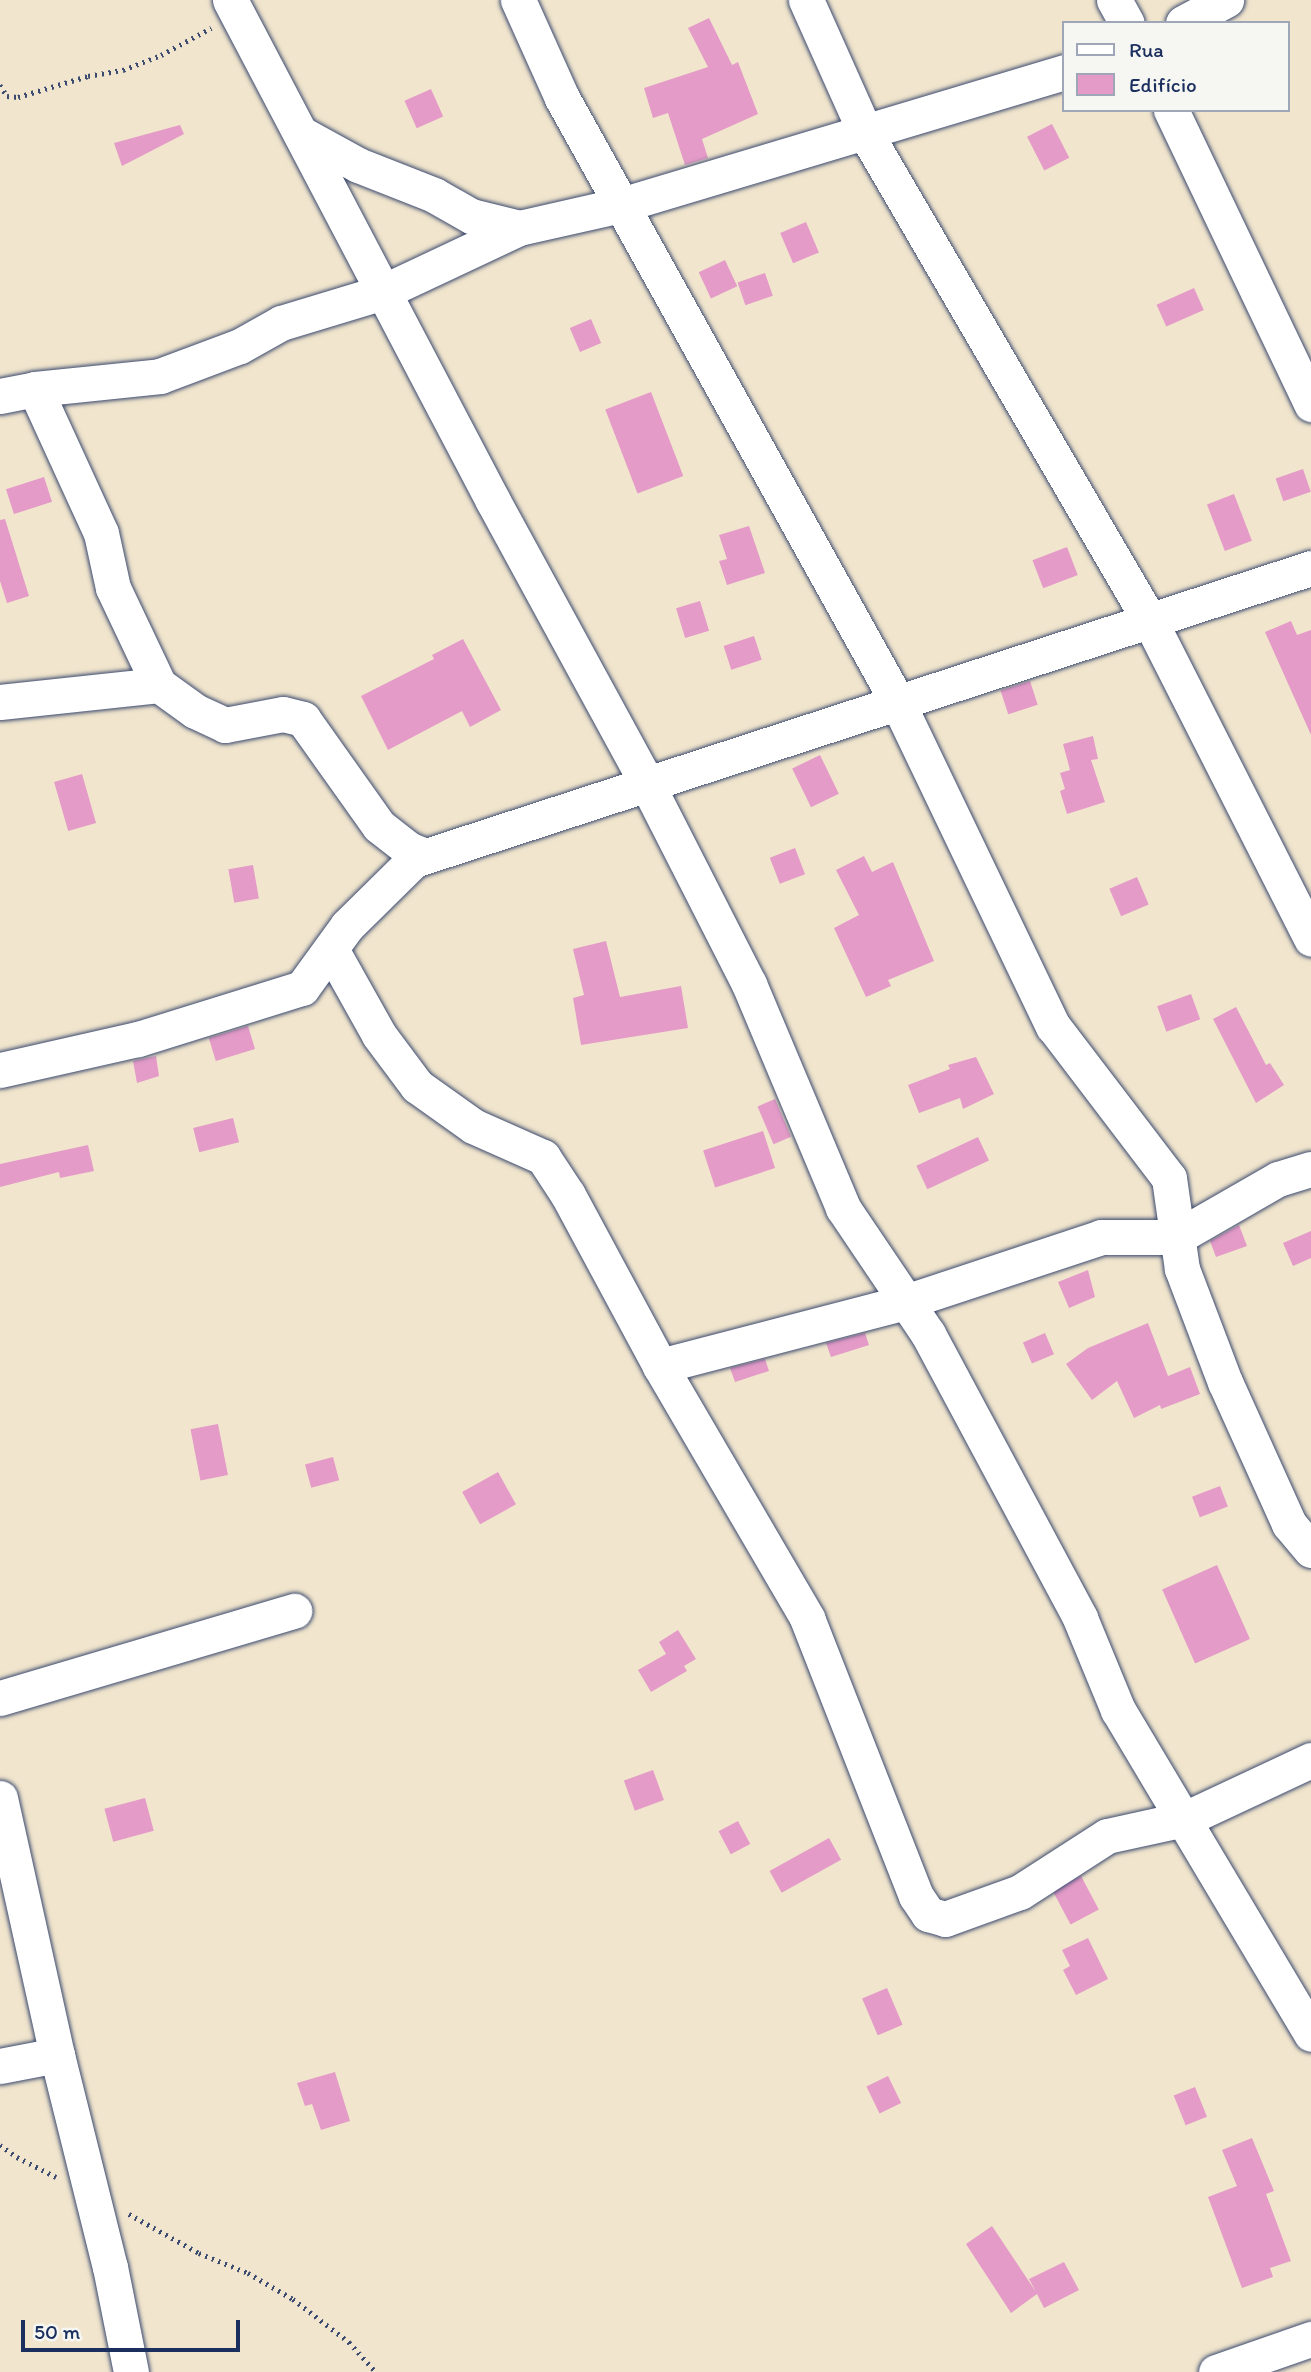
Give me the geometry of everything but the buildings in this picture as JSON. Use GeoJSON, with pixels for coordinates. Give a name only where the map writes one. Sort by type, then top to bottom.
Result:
{"type":"FeatureCollection","features":[{"type":"Feature","properties":{"kind":"street"},"geometry":{"type":"LineString","coordinates":[[518,0],[562,98],[897,701],[1053,1026],[1169,1178],[1182,1269],[1225,1382],[1290,1524],[1311,1550]]}},
{"type":"Feature","properties":{"kind":"street"},"geometry":{"type":"LineString","coordinates":[[806,0],[866,134],[1151,622],[1311,939]]}},
{"type":"Feature","properties":{"kind":"street"},"geometry":{"type":"LineString","coordinates":[[1114,0],[1126,21]]}},
{"type":"Feature","properties":{"kind":"street"},"geometry":{"type":"LineString","coordinates":[[1187,21],[1226,0]]}},
{"type":"Feature","properties":{"kind":"street"},"geometry":{"type":"LineString","coordinates":[[233,7],[647,784],[749,984],[843,1208],[928,1334],[1080,1618],[1118,1710],[1311,2034]]}},
{"type":"Feature","properties":{"kind":"street"},"geometry":{"type":"LineString","coordinates":[[0,396],[35,388],[160,376],[240,346],[281,323],[383,292],[519,228],[621,205],[866,134],[1062,73]]}},
{"type":"Feature","properties":{"kind":"street"},"geometry":{"type":"LineString","coordinates":[[1172,112],[1311,404]]}},
{"type":"Feature","properties":{"kind":"street"},"geometry":{"type":"LineString","coordinates":[[300,133],[358,165],[433,195],[471,216],[519,228]]}},
{"type":"Feature","properties":{"kind":"street"},"geometry":{"type":"LineString","coordinates":[[35,388],[101,533],[113,588],[159,685],[195,711],[225,724],[283,714],[303,719],[379,826],[408,849],[425,856]]}},
{"type":"Feature","properties":{"kind":"street"},"geometry":{"type":"LineString","coordinates":[[0,1070],[138,1039],[302,988],[371,900],[415,860],[425,856],[1311,568]]}},
{"type":"Feature","properties":{"kind":"street"},"geometry":{"type":"LineString","coordinates":[[0,702],[159,685]]}},
{"type":"Feature","properties":{"kind":"street"},"geometry":{"type":"LineString","coordinates":[[331,948],[379,1035],[417,1086],[473,1126],[543,1157],[568,1195],[660,1366],[807,1618],[916,1896],[928,1914],[946,1919],[1020,1892],[1107,1836],[1185,1819],[1311,1760]]}},
{"type":"Feature","properties":{"kind":"street"},"geometry":{"type":"LineString","coordinates":[[660,1366],[905,1302],[1101,1237],[1177,1237],[1278,1179],[1311,1169]]}},
{"type":"Feature","properties":{"kind":"street"},"geometry":{"type":"LineString","coordinates":[[0,1698],[294,1611]]}},
{"type":"Feature","properties":{"kind":"street"},"geometry":{"type":"LineString","coordinates":[[0,1798],[131,2372]]}},
{"type":"Feature","properties":{"kind":"street"},"geometry":{"type":"LineString","coordinates":[[0,2066],[57,2054]]}},
{"type":"Feature","properties":{"kind":"street"},"geometry":{"type":"LineString","coordinates":[[1216,2372],[1311,2339]]}},
{"type":"Feature","properties":{"kind":"path"},"geometry":{"type":"LineString","coordinates":[[0,85],[8,96],[18,97],[88,76],[123,70],[161,55],[233,7]]}},
{"type":"Feature","properties":{"kind":"path"},"geometry":{"type":"LineString","coordinates":[[0,2144],[17,2157],[199,2253],[248,2273],[293,2299],[349,2342],[376,2372]]}}]}
